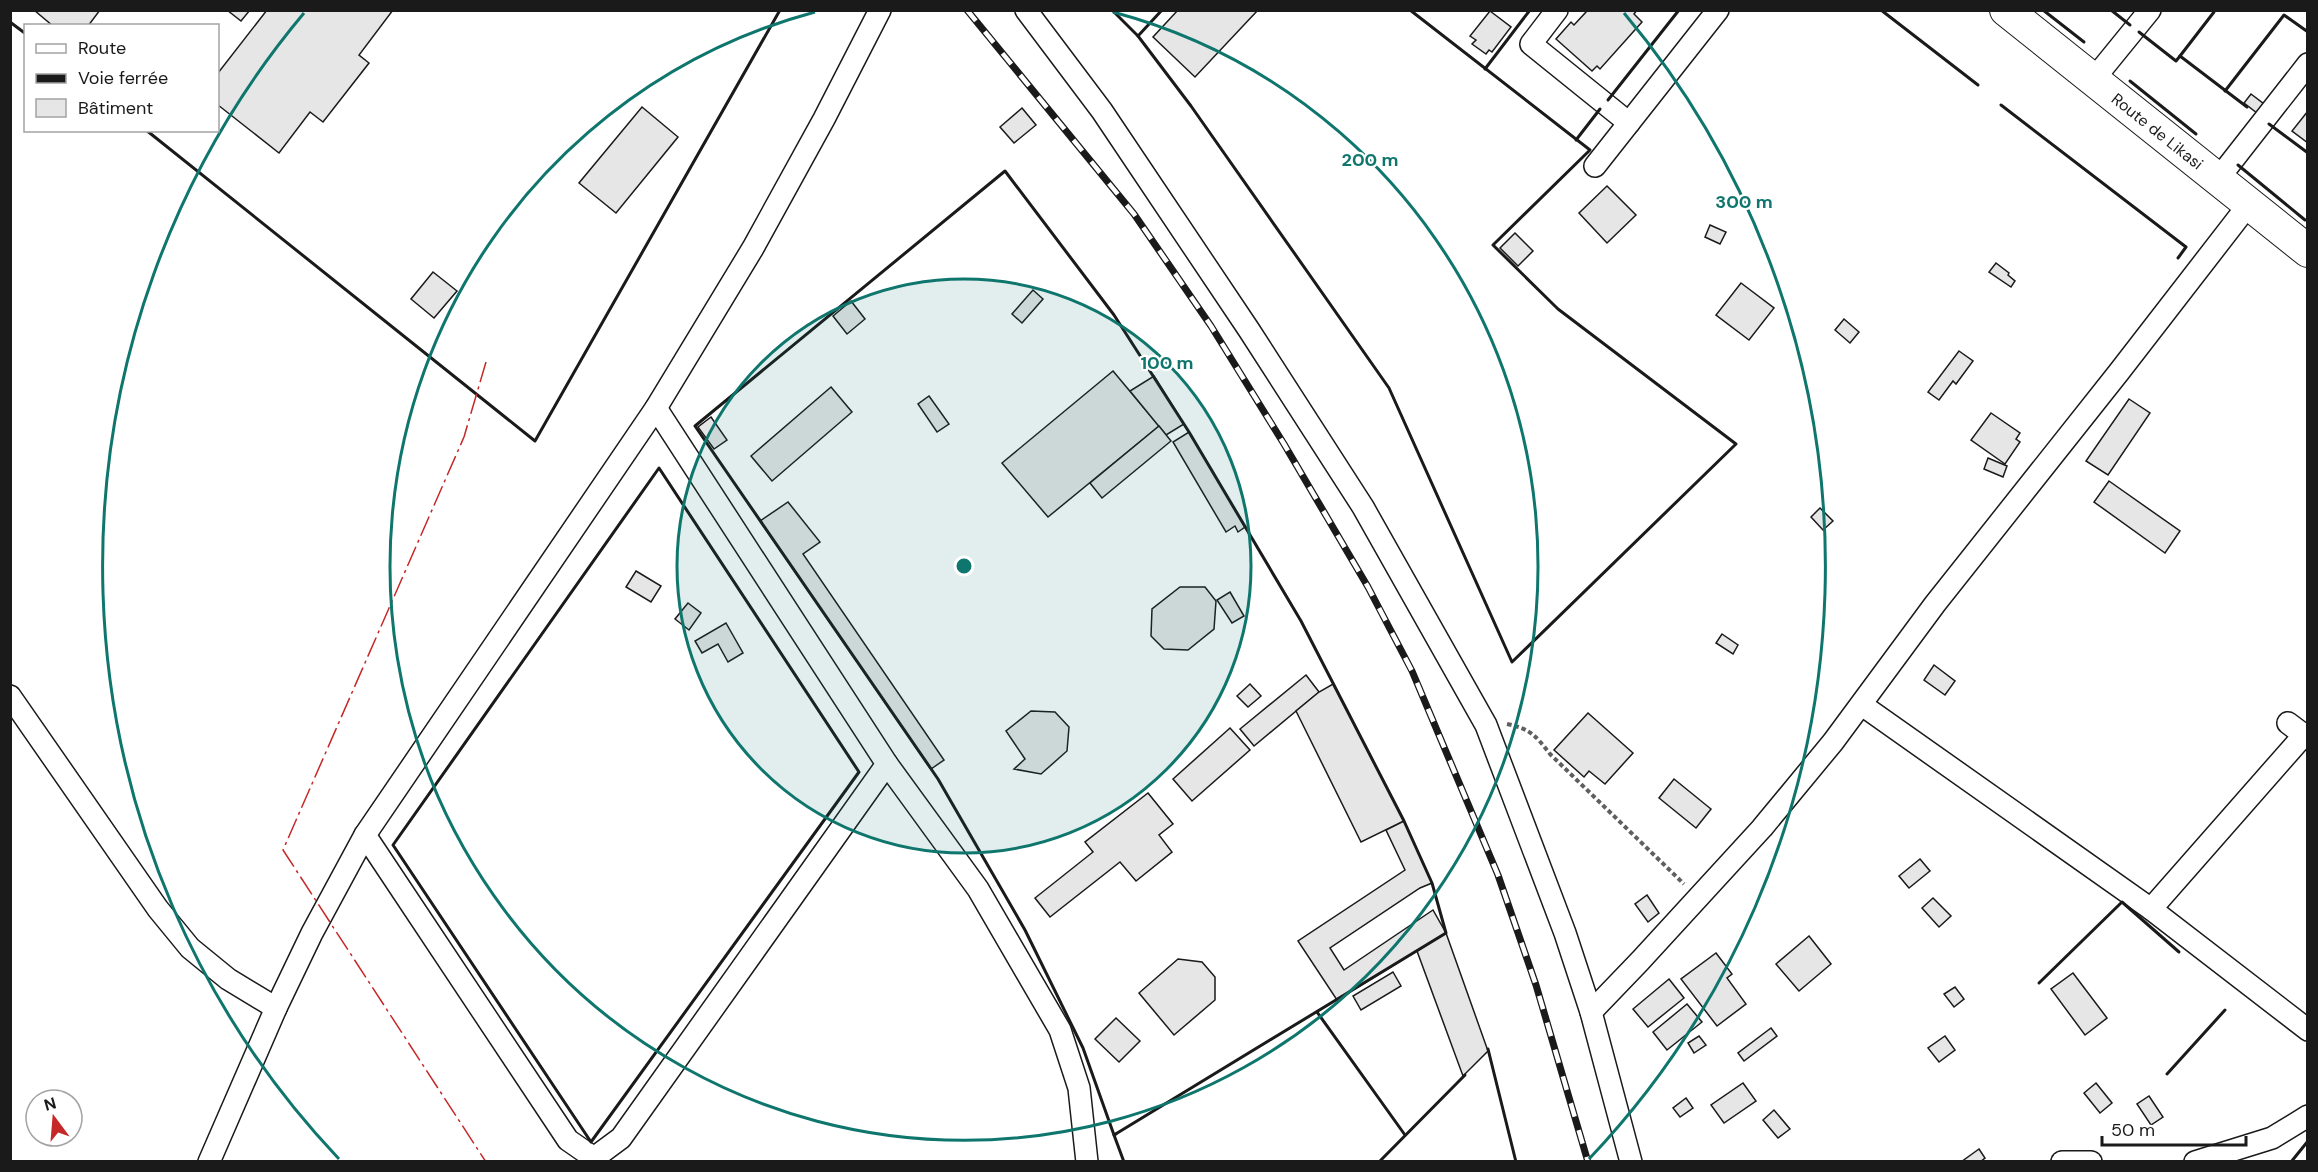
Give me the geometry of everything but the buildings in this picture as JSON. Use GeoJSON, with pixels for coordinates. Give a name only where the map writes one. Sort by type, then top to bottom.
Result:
{"type":"FeatureCollection","features":[{"type":"Feature","properties":{"kind":"highway","name":"Route de Likasi"},"geometry":{"type":"LineString","coordinates":[[2006,10],[2307,251]]}},
{"type":"Feature","properties":{"kind":"street"},"geometry":{"type":"LineString","coordinates":[[209,1161],[276,1008],[312,933],[365,835],[656,408],[753,248],[824,119],[880,10]]}},
{"type":"Feature","properties":{"kind":"street"},"geometry":{"type":"LineString","coordinates":[[1026,10],[1102,111],[1256,340],[1363,507],[1486,725],[1565,933],[1591,1012],[1631,1161]]}},
{"type":"Feature","properties":{"kind":"street"},"geometry":{"type":"LineString","coordinates":[[1557,10],[1531,44],[1629,123]]}},
{"type":"Feature","properties":{"kind":"street"},"geometry":{"type":"LineString","coordinates":[[1594,166],[1718,10]]}},
{"type":"Feature","properties":{"kind":"street"},"geometry":{"type":"LineString","coordinates":[[2093,80],[2150,10]]}},
{"type":"Feature","properties":{"kind":"street"},"geometry":{"type":"LineString","coordinates":[[2218,179],[2307,64]]}},
{"type":"Feature","properties":{"kind":"street"},"geometry":{"type":"LineString","coordinates":[[1591,1012],[1761,828],[1862,705],[1935,604],[2249,204]]}},
{"type":"Feature","properties":{"kind":"street"},"geometry":{"type":"LineString","coordinates":[[656,408],[886,764],[978,889],[1060,1030],[1079,1088],[1087,1161]]}},
{"type":"Feature","properties":{"kind":"street"},"geometry":{"type":"LineString","coordinates":[[10,696],[158,909],[190,948],[228,979],[276,1008]]}},
{"type":"Feature","properties":{"kind":"street"},"geometry":{"type":"LineString","coordinates":[[1862,705],[2151,909],[2307,1030]]}},
{"type":"Feature","properties":{"kind":"street"},"geometry":{"type":"LineString","coordinates":[[2151,909],[2300,732]]}},
{"type":"Feature","properties":{"kind":"street"},"geometry":{"type":"LineString","coordinates":[[365,835],[568,1140],[594,1158],[621,1138],[886,764]]}},
{"type":"Feature","properties":{"kind":"street"},"geometry":{"type":"LineString","coordinates":[[2195,1161],[2272,1138],[2307,1116]]}},
{"type":"Feature","properties":{"kind":"street"},"geometry":{"type":"LineString","coordinates":[[2061,1161],[2091,1161]]}},
{"type":"Feature","properties":{"kind":"path"},"geometry":{"type":"LineString","coordinates":[[1486,725],[1507,724],[1522,727],[1535,734],[1566,770],[1698,897]]}},
{"type":"Feature","properties":{"kind":"railway"},"geometry":{"type":"LineString","coordinates":[[967,10],[1134,214],[1211,326],[1368,587],[1412,671],[1498,875],[1536,985],[1588,1162]]}},
{"type":"Feature","properties":{"kind":"wall"},"geometry":{"type":"LineString","coordinates":[[149,132],[535,441],[780,10]]}},
{"type":"Feature","properties":{"kind":"wall"},"geometry":{"type":"LineString","coordinates":[[1112,10],[1138,36],[1162,10]]}},
{"type":"Feature","properties":{"kind":"wall"},"geometry":{"type":"LineString","coordinates":[[1138,36],[1191,106],[1389,388],[1512,662],[1736,444],[1558,309],[1493,245],[1590,150],[1410,10]]}},
{"type":"Feature","properties":{"kind":"wall"},"geometry":{"type":"LineString","coordinates":[[1485,69],[1530,10]]}},
{"type":"Feature","properties":{"kind":"wall"},"geometry":{"type":"LineString","coordinates":[[1608,100],[1679,10]]}},
{"type":"Feature","properties":{"kind":"wall"},"geometry":{"type":"LineString","coordinates":[[1881,10],[1978,85]]}},
{"type":"Feature","properties":{"kind":"wall"},"geometry":{"type":"LineString","coordinates":[[2043,10],[2084,42]]}},
{"type":"Feature","properties":{"kind":"wall"},"geometry":{"type":"LineString","coordinates":[[2111,10],[2130,25]]}},
{"type":"Feature","properties":{"kind":"wall"},"geometry":{"type":"LineString","coordinates":[[2180,56],[2214,12]]}},
{"type":"Feature","properties":{"kind":"wall"},"geometry":{"type":"LineString","coordinates":[[2225,91],[2284,15],[2308,32]]}},
{"type":"Feature","properties":{"kind":"wall"},"geometry":{"type":"LineString","coordinates":[[10,22],[24,32]]}},
{"type":"Feature","properties":{"kind":"wall"},"geometry":{"type":"LineString","coordinates":[[2139,32],[2176,61],[2180,56],[2247,107]]}},
{"type":"Feature","properties":{"kind":"wall"},"geometry":{"type":"LineString","coordinates":[[2130,81],[2196,134]]}},
{"type":"Feature","properties":{"kind":"wall"},"geometry":{"type":"LineString","coordinates":[[2001,105],[2186,247],[2178,258]]}},
{"type":"Feature","properties":{"kind":"wall"},"geometry":{"type":"LineString","coordinates":[[1576,140],[1600,109]]}},
{"type":"Feature","properties":{"kind":"wall"},"geometry":{"type":"LineString","coordinates":[[2269,124],[2308,153]]}},
{"type":"Feature","properties":{"kind":"wall"},"geometry":{"type":"LineString","coordinates":[[2238,165],[2305,220]]}},
{"type":"Feature","properties":{"kind":"wall"},"geometry":{"type":"LineString","coordinates":[[1005,171],[1114,315],[1189,432],[1301,621],[1404,821],[1432,883],[1446,933],[1114,1135],[1083,1048],[1025,930],[938,779],[695,426],[1005,171]]}},
{"type":"Feature","properties":{"kind":"wall"},"geometry":{"type":"LineString","coordinates":[[659,468],[859,772],[591,1142],[393,845],[659,468]]}},
{"type":"Feature","properties":{"kind":"wall"},"geometry":{"type":"LineString","coordinates":[[2039,983],[2122,902],[2179,952]]}},
{"type":"Feature","properties":{"kind":"wall"},"geometry":{"type":"LineString","coordinates":[[2167,1074],[2225,1010]]}},
{"type":"Feature","properties":{"kind":"wall"},"geometry":{"type":"LineString","coordinates":[[1317,1012],[1405,1135]]}},
{"type":"Feature","properties":{"kind":"wall"},"geometry":{"type":"LineString","coordinates":[[1488,1049],[1516,1162]]}},
{"type":"Feature","properties":{"kind":"wall"},"geometry":{"type":"LineString","coordinates":[[1379,1162],[1465,1075]]}},
{"type":"Feature","properties":{"kind":"wall"},"geometry":{"type":"LineString","coordinates":[[1116,1134],[1114,1135],[1124,1162]]}},
{"type":"Feature","properties":{"kind":"wall"},"geometry":{"type":"LineString","coordinates":[[2291,1162],[2308,1141]]}},
{"type":"Feature","properties":{"kind":"power"},"geometry":{"type":"LineString","coordinates":[[486,362],[464,437],[283,850],[486,1162]]}}]}
